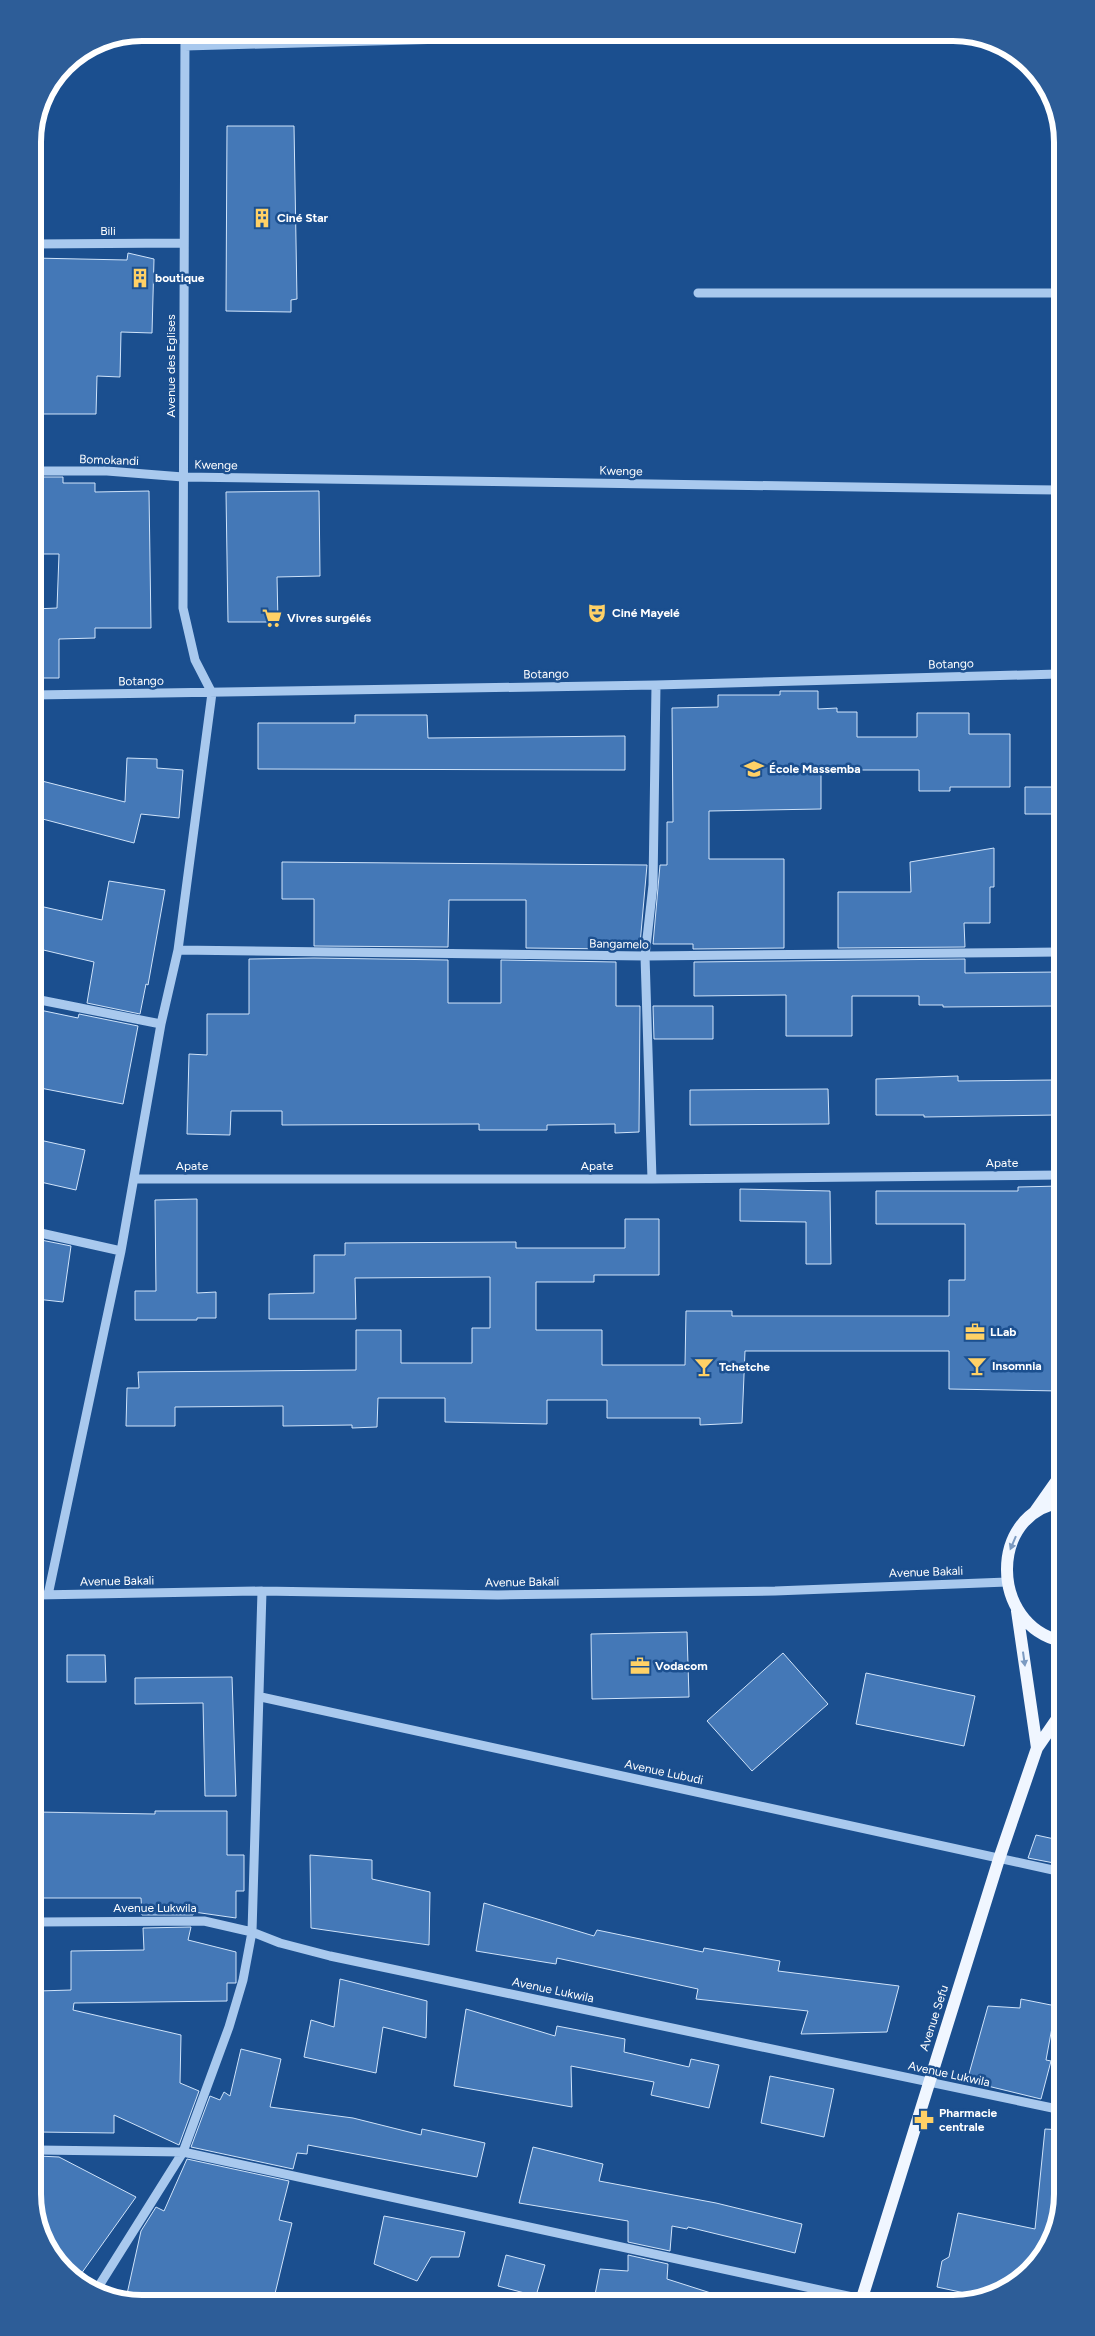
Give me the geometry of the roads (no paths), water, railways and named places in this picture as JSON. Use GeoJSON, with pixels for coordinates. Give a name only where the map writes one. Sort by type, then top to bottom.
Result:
{"type":"FeatureCollection","features":[{"type":"Feature","properties":{"kind":"main road"},"geometry":{"type":"LineString","coordinates":[[1054,1485],[1033,1515],[1020,1528],[1011,1545],[1006,1563],[1006,1582],[1010,1597],[1018,1610],[1032,1627],[1054,1640]]}},
{"type":"Feature","properties":{"kind":"main road"},"geometry":{"type":"LineString","coordinates":[[1033,1515],[1054,1505]]}},
{"type":"Feature","properties":{"kind":"main road","name":"Avenue Sefu"},"geometry":{"type":"LineString","coordinates":[[1018,1610],[1037,1748]]}},
{"type":"Feature","properties":{"kind":"main road","name":"Avenue Sefu"},"geometry":{"type":"LineString","coordinates":[[863,2295],[999,1859],[1037,1748],[1054,1723]]}},
{"type":"Feature","properties":{"kind":"street","name":"Avenue des Eglises"},"geometry":{"type":"LineString","coordinates":[[186,41],[183,243],[183,608],[195,660],[212,693]]}},
{"type":"Feature","properties":{"kind":"street"},"geometry":{"type":"LineString","coordinates":[[186,46],[373,41]]}},
{"type":"Feature","properties":{"kind":"street","name":"Bili"},"geometry":{"type":"LineString","coordinates":[[41,244],[183,243]]}},
{"type":"Feature","properties":{"kind":"street"},"geometry":{"type":"LineString","coordinates":[[698,293],[1054,293]]}},
{"type":"Feature","properties":{"kind":"street","name":"Bomokandi"},"geometry":{"type":"LineString","coordinates":[[41,471],[107,471],[183,477]]}},
{"type":"Feature","properties":{"kind":"street","name":"Kwenge"},"geometry":{"type":"LineString","coordinates":[[183,477],[1054,490]]}},
{"type":"Feature","properties":{"kind":"street","name":"Botango"},"geometry":{"type":"LineString","coordinates":[[41,695],[656,685],[1054,674]]}},
{"type":"Feature","properties":{"kind":"street"},"geometry":{"type":"LineString","coordinates":[[652,1179],[645,956],[654,885],[656,685]]}},
{"type":"Feature","properties":{"kind":"street"},"geometry":{"type":"LineString","coordinates":[[48,1595],[121,1251],[162,1024],[178,950],[212,693]]}},
{"type":"Feature","properties":{"kind":"street","name":"Bangamelo"},"geometry":{"type":"LineString","coordinates":[[178,950],[645,956],[1054,952]]}},
{"type":"Feature","properties":{"kind":"street"},"geometry":{"type":"LineString","coordinates":[[41,1000],[162,1024]]}},
{"type":"Feature","properties":{"kind":"street","name":"Apate"},"geometry":{"type":"LineString","coordinates":[[134,1179],[652,1179],[1054,1175]]}},
{"type":"Feature","properties":{"kind":"street"},"geometry":{"type":"LineString","coordinates":[[41,1233],[121,1251]]}},
{"type":"Feature","properties":{"kind":"street","name":"Avenue Bakali"},"geometry":{"type":"LineString","coordinates":[[41,1595],[262,1591],[498,1595],[775,1591],[1006,1582]]}},
{"type":"Feature","properties":{"kind":"street"},"geometry":{"type":"LineString","coordinates":[[100,2285],[183,2152],[229,2027],[243,1980],[252,1932],[261,1697],[262,1591]]}},
{"type":"Feature","properties":{"kind":"street","name":"Avenue Lubudi"},"geometry":{"type":"LineString","coordinates":[[261,1697],[1054,1870]]}},
{"type":"Feature","properties":{"kind":"street","name":"Avenue Lukwila"},"geometry":{"type":"LineString","coordinates":[[41,1922],[204,1921],[252,1932],[280,1943],[330,1956],[1054,2108]]}},
{"type":"Feature","properties":{"kind":"street"},"geometry":{"type":"LineString","coordinates":[[41,2150],[183,2152],[843,2295]]}},
{"type":"Feature","properties":{"kind":"place","name":"Ciné Star"},"geometry":{"type":"Point","coordinates":[262,218]}},
{"type":"Feature","properties":{"kind":"place","name":"boutique"},"geometry":{"type":"Point","coordinates":[140,278]}},
{"type":"Feature","properties":{"kind":"place","name":"Ciné Mayelé"},"geometry":{"type":"Point","coordinates":[597,613]}},
{"type":"Feature","properties":{"kind":"place","name":"Vivres surgélés"},"geometry":{"type":"Point","coordinates":[272,618]}},
{"type":"Feature","properties":{"kind":"place","name":"École Massemba"},"geometry":{"type":"Point","coordinates":[754,769]}},
{"type":"Feature","properties":{"kind":"place","name":"LLab"},"geometry":{"type":"Point","coordinates":[975,1332]}},
{"type":"Feature","properties":{"kind":"place","name":"Insomnia"},"geometry":{"type":"Point","coordinates":[977,1366]}},
{"type":"Feature","properties":{"kind":"place","name":"Tchetche"},"geometry":{"type":"Point","coordinates":[704,1367]}},
{"type":"Feature","properties":{"kind":"place","name":"Vodacom"},"geometry":{"type":"Point","coordinates":[640,1666]}},
{"type":"Feature","properties":{"kind":"place","name":"Pharmacie centrale"},"geometry":{"type":"Point","coordinates":[924,2120]}}]}
